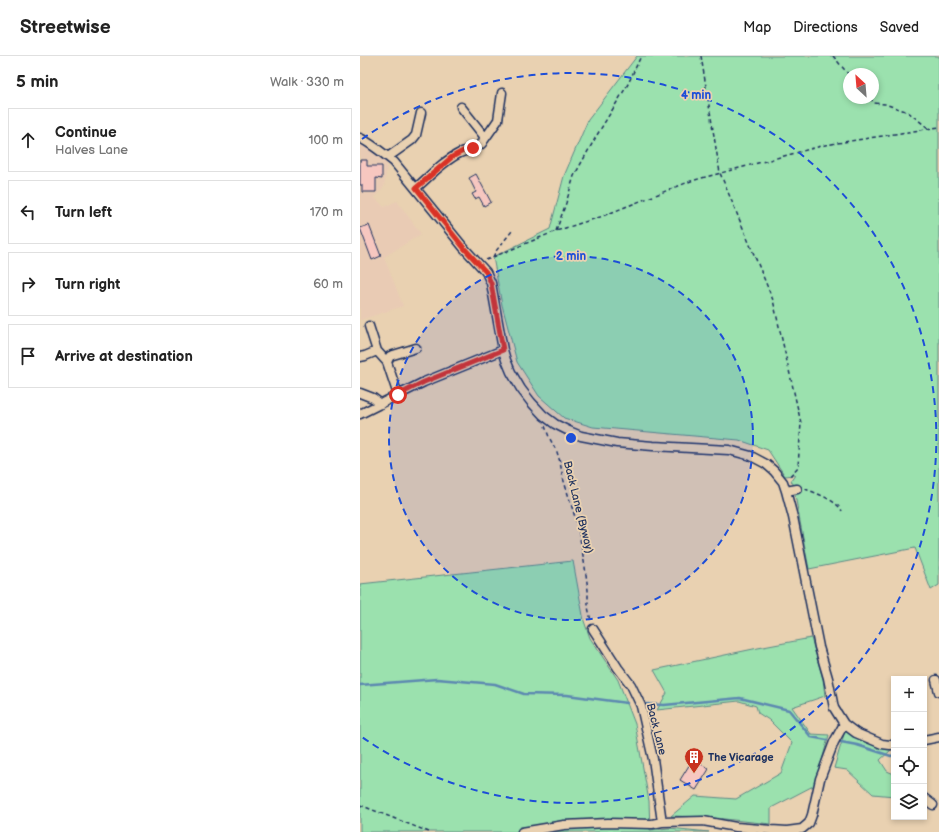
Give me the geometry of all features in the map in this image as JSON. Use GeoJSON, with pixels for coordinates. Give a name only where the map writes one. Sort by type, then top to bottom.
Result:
{"type":"FeatureCollection","features":[{"type":"Feature","properties":{"kind":"street"},"geometry":{"type":"LineString","coordinates":[[416,188],[452,157],[463,151],[479,147],[498,120],[502,93]]}},
{"type":"Feature","properties":{"kind":"street"},"geometry":{"type":"LineString","coordinates":[[461,107],[484,136],[484,140]]}},
{"type":"Feature","properties":{"kind":"street"},"geometry":{"type":"LineString","coordinates":[[388,157],[412,140],[416,135],[421,113]]}},
{"type":"Feature","properties":{"kind":"street"},"geometry":{"type":"LineString","coordinates":[[360,138],[374,146],[394,162],[464,248],[486,272],[491,283],[506,360],[521,389],[531,402],[555,424],[581,436],[617,444],[729,450],[741,452],[766,464],[774,471],[783,482],[793,517],[834,708],[844,724],[856,733],[882,744],[891,745]]}},
{"type":"Feature","properties":{"kind":"street"},"geometry":{"type":"LineString","coordinates":[[369,326],[377,351],[387,362],[398,395]]}},
{"type":"Feature","properties":{"kind":"street"},"geometry":{"type":"LineString","coordinates":[[387,362],[390,356],[416,348]]}},
{"type":"Feature","properties":{"kind":"street"},"geometry":{"type":"LineString","coordinates":[[360,414],[424,382],[503,350]]}},
{"type":"Feature","properties":{"kind":"street"},"geometry":{"type":"LineString","coordinates":[[360,357],[377,351]]}},
{"type":"Feature","properties":{"kind":"street"},"geometry":{"type":"LineString","coordinates":[[360,393],[373,398],[381,404]]}},
{"type":"Feature","properties":{"kind":"street"},"geometry":{"type":"LineString","coordinates":[[786,490],[797,489]]}},
{"type":"Feature","properties":{"kind":"street","name":"Back Lane"},"geometry":{"type":"LineString","coordinates":[[593,629],[618,668],[631,685],[641,706],[654,759],[662,822]]}},
{"type":"Feature","properties":{"kind":"street"},"geometry":{"type":"LineString","coordinates":[[936,680],[939,692]]}},
{"type":"Feature","properties":{"kind":"street"},"geometry":{"type":"LineString","coordinates":[[808,832],[820,779],[834,742],[844,724]]}},
{"type":"Feature","properties":{"kind":"street"},"geometry":{"type":"LineString","coordinates":[[927,739],[939,737]]}},
{"type":"Feature","properties":{"kind":"street"},"geometry":{"type":"LineString","coordinates":[[927,800],[933,805]]}},
{"type":"Feature","properties":{"kind":"street"},"geometry":{"type":"LineString","coordinates":[[522,832],[564,824],[652,824],[662,822],[703,822],[787,831],[802,829],[809,823]]}},
{"type":"Feature","properties":{"kind":"path"},"geometry":{"type":"LineString","coordinates":[[556,231],[574,176],[628,84],[641,56]]}},
{"type":"Feature","properties":{"kind":"path"},"geometry":{"type":"LineString","coordinates":[[701,56],[720,173],[772,300],[801,423],[798,467],[792,475],[783,482]]}},
{"type":"Feature","properties":{"kind":"path"},"geometry":{"type":"LineString","coordinates":[[833,56],[843,68]]}},
{"type":"Feature","properties":{"kind":"path"},"geometry":{"type":"LineString","coordinates":[[879,103],[908,112],[928,128]]}},
{"type":"Feature","properties":{"kind":"path"},"geometry":{"type":"LineString","coordinates":[[479,263],[556,231],[600,217],[691,181],[825,145],[939,127]]}},
{"type":"Feature","properties":{"kind":"path"},"geometry":{"type":"LineString","coordinates":[[493,258],[496,251],[512,231]]}},
{"type":"Feature","properties":{"kind":"path","name":"Back Lane (Byway)"},"geometry":{"type":"LineString","coordinates":[[543,414],[544,424],[557,452],[563,478],[578,527],[588,590],[588,607],[593,629]]}},
{"type":"Feature","properties":{"kind":"path"},"geometry":{"type":"LineString","coordinates":[[797,489],[806,489],[822,496],[837,504],[842,511]]}},
{"type":"Feature","properties":{"kind":"path"},"geometry":{"type":"LineString","coordinates":[[360,805],[429,832]]}},
{"type":"Feature","properties":{"kind":"shaded area"},"geometry":{"type":"Polygon","coordinates":[[[360,141],[388,160],[384,187],[374,197],[384,207],[397,201],[421,234],[384,257],[403,306],[360,320],[360,141]]]}},
{"type":"Feature","properties":{"kind":"green space"},"geometry":{"type":"Polygon","coordinates":[[[637,56],[939,56],[939,585],[931,590],[915,548],[809,569],[795,495],[798,492],[797,486],[791,481],[795,475],[785,476],[768,450],[739,440],[593,427],[564,418],[539,396],[517,362],[502,305],[493,257],[550,229],[564,176],[588,120],[637,56]]]}},
{"type":"Feature","properties":{"kind":"green space"},"geometry":{"type":"Polygon","coordinates":[[[573,561],[584,621],[590,638],[618,680],[635,724],[649,801],[650,830],[669,828],[709,832],[360,832],[360,584],[573,561]]]}},
{"type":"Feature","properties":{"kind":"green space"},"geometry":{"type":"Polygon","coordinates":[[[811,638],[823,679],[825,696],[792,707],[811,734],[829,735],[815,785],[771,808],[771,824],[706,817],[671,816],[695,796],[736,799],[781,773],[792,743],[769,720],[758,713],[756,706],[739,701],[657,710],[667,693],[654,670],[811,638]]]}},
{"type":"Feature","properties":{"kind":"green space"},"geometry":{"type":"Polygon","coordinates":[[[845,731],[862,740],[891,750],[880,760],[887,771],[891,773],[891,796],[873,794],[847,770],[834,768],[845,731]]]}},
{"type":"Feature","properties":{"kind":"building"},"geometry":{"type":"Polygon","coordinates":[[[360,160],[367,160],[367,166],[382,166],[382,179],[376,178],[376,192],[362,192],[362,185],[360,185],[360,160]]]}},
{"type":"Feature","properties":{"kind":"building"},"geometry":{"type":"Polygon","coordinates":[[[476,174],[491,202],[484,206],[479,197],[475,199],[472,194],[476,192],[469,178],[476,174]]]}},
{"type":"Feature","properties":{"kind":"building"},"geometry":{"type":"Polygon","coordinates":[[[369,225],[381,256],[372,260],[360,228],[369,225]]]}},
{"type":"Feature","properties":{"kind":"building","name":"The Vicarage"},"geometry":{"type":"Polygon","coordinates":[[[693,759],[709,769],[696,790],[680,780],[693,759]]]}},
{"type":"Feature","properties":{"kind":"waterway"},"geometry":{"type":"LineString","coordinates":[[360,685],[437,679],[495,684],[524,694],[567,695],[627,703]]}},
{"type":"Feature","properties":{"kind":"waterway"},"geometry":{"type":"LineString","coordinates":[[647,704],[664,705],[740,698],[789,710],[811,737],[827,740]]}},
{"type":"Feature","properties":{"kind":"waterway"},"geometry":{"type":"LineString","coordinates":[[841,742],[857,745],[891,756]]}},
{"type":"Feature","properties":{"kind":"place","name":"The Vicarage"},"geometry":{"type":"Point","coordinates":[694,774]}},
{"type":"Feature","properties":{"kind":"route"},"geometry":{"type":"LineString","coordinates":[[398,395],[424,382],[503,350],[491,283],[486,272],[464,248],[416,188],[452,157],[473,148]]}}]}
